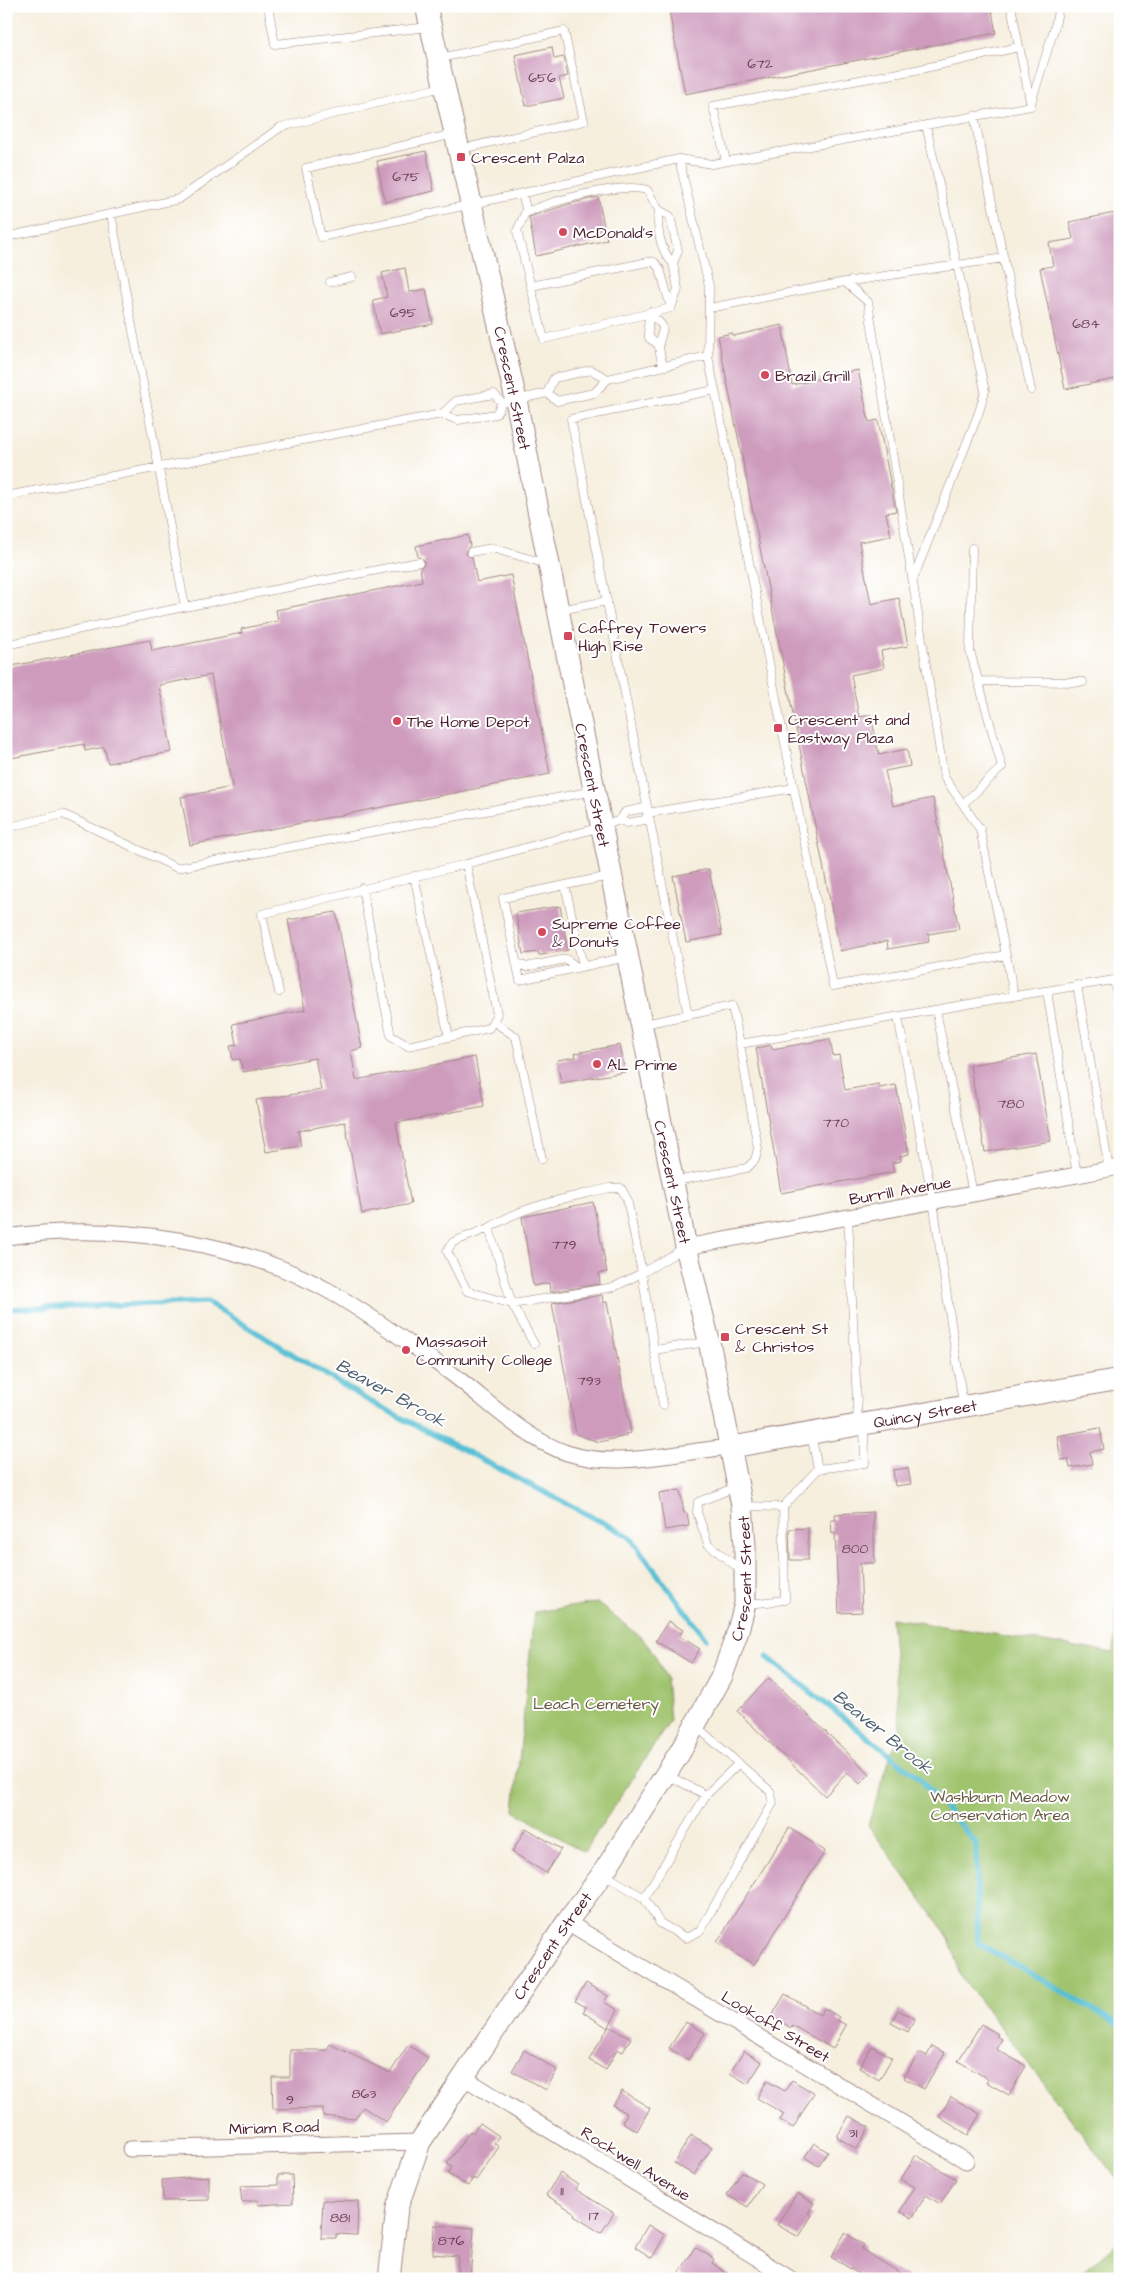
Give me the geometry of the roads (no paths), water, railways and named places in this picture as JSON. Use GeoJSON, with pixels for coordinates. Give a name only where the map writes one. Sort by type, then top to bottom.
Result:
{"type":"FeatureCollection","features":[{"type":"Feature","properties":{"kind":"main road","name":"Crescent Street"},"geometry":{"type":"LineString","coordinates":[[389,2279],[397,2208],[420,2142],[567,1922],[603,1873],[695,1726],[722,1676],[737,1634],[745,1604],[740,1496],[732,1447],[686,1247],[611,876],[611,823],[594,790],[549,564],[509,402],[471,205],[426,6]]}},
{"type":"Feature","properties":{"kind":"main road","name":"Quincy Street"},"geometry":{"type":"LineString","coordinates":[[732,1447],[1120,1379]]}},
{"type":"Feature","properties":{"kind":"street","name":"Burrill Avenue"},"geometry":{"type":"LineString","coordinates":[[686,1247],[1114,1168]]}},
{"type":"Feature","properties":{"kind":"street"},"geometry":{"type":"LineString","coordinates":[[6,1237],[35,1233],[95,1231],[148,1236],[200,1244],[245,1257],[286,1272],[335,1294],[385,1327],[447,1370],[529,1434],[566,1452],[593,1460],[628,1460],[732,1447]]}},
{"type":"Feature","properties":{"kind":"street","name":"Lookoff Street"},"geometry":{"type":"LineString","coordinates":[[567,1922],[966,2161]]}},
{"type":"Feature","properties":{"kind":"street","name":"Rockwell Avenue"},"geometry":{"type":"LineString","coordinates":[[463,2077],[791,2279]]}},
{"type":"Feature","properties":{"kind":"street","name":"Miriam Road"},"geometry":{"type":"LineString","coordinates":[[130,2149],[420,2142]]}},
{"type":"Feature","properties":{"kind":"lane"},"geometry":{"type":"LineString","coordinates":[[268,6],[275,44],[431,27]]}},
{"type":"Feature","properties":{"kind":"lane"},"geometry":{"type":"LineString","coordinates":[[1011,6],[1030,106]]}},
{"type":"Feature","properties":{"kind":"lane"},"geometry":{"type":"LineString","coordinates":[[1030,106],[1055,26],[1059,6]]}},
{"type":"Feature","properties":{"kind":"lane"},"geometry":{"type":"LineString","coordinates":[[438,59],[564,31],[584,122],[457,141],[306,168],[322,238],[679,158],[712,164],[1030,106]]}},
{"type":"Feature","properties":{"kind":"lane"},"geometry":{"type":"LineString","coordinates":[[726,161],[713,106],[916,70],[1019,47]]}},
{"type":"Feature","properties":{"kind":"lane"},"geometry":{"type":"LineString","coordinates":[[6,237],[179,199],[281,127],[445,86]]}},
{"type":"Feature","properties":{"kind":"lane"},"geometry":{"type":"LineString","coordinates":[[974,116],[1031,390]]}},
{"type":"Feature","properties":{"kind":"lane"},"geometry":{"type":"LineString","coordinates":[[913,578],[979,412],[985,391],[926,125]]}},
{"type":"Feature","properties":{"kind":"lane"},"geometry":{"type":"LineString","coordinates":[[679,158],[709,286],[708,356],[833,986],[1006,955]]}},
{"type":"Feature","properties":{"kind":"lane"},"geometry":{"type":"LineString","coordinates":[[527,212],[600,192],[636,186],[647,190],[659,210],[670,216],[678,251],[673,263],[678,289],[671,308]]}},
{"type":"Feature","properties":{"kind":"lane"},"geometry":{"type":"LineString","coordinates":[[522,193],[527,212],[517,231],[544,339],[671,308]]}},
{"type":"Feature","properties":{"kind":"lane"},"geometry":{"type":"LineString","coordinates":[[659,210],[657,222],[666,257],[673,263]]}},
{"type":"Feature","properties":{"kind":"lane"},"geometry":{"type":"LineString","coordinates":[[111,214],[185,607]]}},
{"type":"Feature","properties":{"kind":"lane"},"geometry":{"type":"LineString","coordinates":[[709,308],[846,282],[1004,258]]}},
{"type":"Feature","properties":{"kind":"lane"},"geometry":{"type":"LineString","coordinates":[[531,286],[654,262],[660,269],[671,308]]}},
{"type":"Feature","properties":{"kind":"lane"},"geometry":{"type":"LineString","coordinates":[[330,282],[352,277]]}},
{"type":"Feature","properties":{"kind":"lane"},"geometry":{"type":"LineString","coordinates":[[846,282],[868,302],[944,777],[980,829],[1014,996]]}},
{"type":"Feature","properties":{"kind":"lane"},"geometry":{"type":"LineString","coordinates":[[650,313],[649,338],[659,345]]}},
{"type":"Feature","properties":{"kind":"lane"},"geometry":{"type":"LineString","coordinates":[[650,313],[661,323],[664,333],[659,345],[663,366]]}},
{"type":"Feature","properties":{"kind":"lane"},"geometry":{"type":"LineString","coordinates":[[547,393],[556,401],[594,393],[608,379],[708,356]]}},
{"type":"Feature","properties":{"kind":"lane"},"geometry":{"type":"LineString","coordinates":[[547,393],[554,378],[592,370],[608,379]]}},
{"type":"Feature","properties":{"kind":"lane"},"geometry":{"type":"LineString","coordinates":[[688,1016],[571,419],[715,390]]}},
{"type":"Feature","properties":{"kind":"lane"},"geometry":{"type":"LineString","coordinates":[[6,496],[442,414],[458,420],[496,414],[509,402],[547,393]]}},
{"type":"Feature","properties":{"kind":"lane"},"geometry":{"type":"LineString","coordinates":[[442,414],[456,401],[494,394],[509,402]]}},
{"type":"Feature","properties":{"kind":"lane"},"geometry":{"type":"LineString","coordinates":[[471,552],[492,548],[549,564]]}},
{"type":"Feature","properties":{"kind":"lane"},"geometry":{"type":"LineString","coordinates":[[963,804],[1002,767],[970,651],[972,548]]}},
{"type":"Feature","properties":{"kind":"lane"},"geometry":{"type":"LineString","coordinates":[[6,646],[185,607],[419,562]]}},
{"type":"Feature","properties":{"kind":"lane"},"geometry":{"type":"LineString","coordinates":[[558,611],[606,601]]}},
{"type":"Feature","properties":{"kind":"lane"},"geometry":{"type":"LineString","coordinates":[[978,681],[1083,682]]}},
{"type":"Feature","properties":{"kind":"lane"},"geometry":{"type":"LineString","coordinates":[[648,814],[794,788]]}},
{"type":"Feature","properties":{"kind":"lane"},"geometry":{"type":"LineString","coordinates":[[6,828],[63,814],[177,868],[594,790]]}},
{"type":"Feature","properties":{"kind":"lane"},"geometry":{"type":"LineString","coordinates":[[279,992],[262,914],[466,864],[611,823],[645,820],[648,814]]}},
{"type":"Feature","properties":{"kind":"lane"},"geometry":{"type":"LineString","coordinates":[[362,888],[391,1036],[408,1046],[489,1028],[497,1014],[466,864]]}},
{"type":"Feature","properties":{"kind":"lane"},"geometry":{"type":"LineString","coordinates":[[414,876],[449,1037]]}},
{"type":"Feature","properties":{"kind":"lane"},"geometry":{"type":"LineString","coordinates":[[611,876],[503,898],[520,980],[627,956]]}},
{"type":"Feature","properties":{"kind":"lane"},"geometry":{"type":"LineString","coordinates":[[565,885],[580,967]]}},
{"type":"Feature","properties":{"kind":"lane"},"geometry":{"type":"LineString","coordinates":[[516,962],[526,967],[566,959],[580,967]]}},
{"type":"Feature","properties":{"kind":"lane"},"geometry":{"type":"LineString","coordinates":[[740,1044],[1114,980],[1120,1010]]}},
{"type":"Feature","properties":{"kind":"lane"},"geometry":{"type":"LineString","coordinates":[[1077,985],[1114,1168]]}},
{"type":"Feature","properties":{"kind":"lane"},"geometry":{"type":"LineString","coordinates":[[1047,991],[1077,1175]]}},
{"type":"Feature","properties":{"kind":"lane"},"geometry":{"type":"LineString","coordinates":[[641,1025],[732,1006],[740,1044],[758,1149],[755,1160],[747,1168],[673,1181]]}},
{"type":"Feature","properties":{"kind":"lane"},"geometry":{"type":"LineString","coordinates":[[936,1010],[973,1194]]}},
{"type":"Feature","properties":{"kind":"lane"},"geometry":{"type":"LineString","coordinates":[[898,1016],[933,1201],[963,1406]]}},
{"type":"Feature","properties":{"kind":"lane"},"geometry":{"type":"LineString","coordinates":[[493,1021],[516,1037],[542,1159]]}},
{"type":"Feature","properties":{"kind":"lane"},"geometry":{"type":"LineString","coordinates":[[663,1405],[642,1273],[627,1199],[621,1188],[610,1188],[538,1206],[503,1219],[489,1228],[453,1242],[447,1251],[467,1292],[512,1304],[614,1287],[642,1273],[686,1247]]}},
{"type":"Feature","properties":{"kind":"lane"},"geometry":{"type":"LineString","coordinates":[[745,1604],[785,1600],[783,1507],[818,1469],[865,1462],[848,1217]]}},
{"type":"Feature","properties":{"kind":"lane"},"geometry":{"type":"LineString","coordinates":[[489,1228],[512,1304],[534,1344]]}},
{"type":"Feature","properties":{"kind":"lane"},"geometry":{"type":"LineString","coordinates":[[654,1350],[709,1342]]}},
{"type":"Feature","properties":{"kind":"lane"},"geometry":{"type":"LineString","coordinates":[[811,1434],[818,1469]]}},
{"type":"Feature","properties":{"kind":"lane"},"geometry":{"type":"LineString","coordinates":[[745,1574],[708,1544],[697,1512],[698,1502],[740,1496],[783,1507]]}},
{"type":"Feature","properties":{"kind":"lane"},"geometry":{"type":"LineString","coordinates":[[603,1873],[644,1898],[660,1923],[686,1938],[700,1931],[772,1803],[770,1791],[695,1726]]}},
{"type":"Feature","properties":{"kind":"lane"},"geometry":{"type":"LineString","coordinates":[[644,1898],[706,1795],[739,1763]]}},
{"type":"Feature","properties":{"kind":"lane"},"geometry":{"type":"LineString","coordinates":[[665,1774],[706,1795]]}},
{"type":"Feature","properties":{"kind":"waterway","name":"Beaver Brook"},"geometry":{"type":"LineString","coordinates":[[6,1309],[207,1302],[369,1401],[629,1536],[706,1639]]}},
{"type":"Feature","properties":{"kind":"waterway","name":"Beaver Brook"},"geometry":{"type":"LineString","coordinates":[[767,1657],[919,1778],[976,1843],[978,1943],[1120,2025]]}},
{"type":"Feature","properties":{"kind":"place","name":"Crescent Palza"},"geometry":{"type":"Point","coordinates":[461,157]}},
{"type":"Feature","properties":{"kind":"place","name":"McDonald's"},"geometry":{"type":"Point","coordinates":[563,232]}},
{"type":"Feature","properties":{"kind":"place","name":"Brazil Grill"},"geometry":{"type":"Point","coordinates":[765,375]}},
{"type":"Feature","properties":{"kind":"place","name":"Caffrey Towers High Rise"},"geometry":{"type":"Point","coordinates":[568,636]}},
{"type":"Feature","properties":{"kind":"place","name":"The Home Depot"},"geometry":{"type":"Point","coordinates":[397,721]}},
{"type":"Feature","properties":{"kind":"place","name":"Crescent st and Eastway Plaza"},"geometry":{"type":"Point","coordinates":[778,728]}},
{"type":"Feature","properties":{"kind":"place","name":"Supreme Coffee & Donuts"},"geometry":{"type":"Point","coordinates":[542,932]}},
{"type":"Feature","properties":{"kind":"place","name":"AL Prime"},"geometry":{"type":"Point","coordinates":[597,1064]}},
{"type":"Feature","properties":{"kind":"place","name":"Crescent St & Christos"},"geometry":{"type":"Point","coordinates":[725,1337]}},
{"type":"Feature","properties":{"kind":"place","name":"Massasoit Community College"},"geometry":{"type":"Point","coordinates":[406,1350]}},
{"type":"Feature","properties":{"kind":"park label","name":"Leach Cemetery"},"geometry":{"type":"Point","coordinates":[596,1703]}},
{"type":"Feature","properties":{"kind":"park label","name":"Washburn Meadow Conservation Area"},"geometry":{"type":"Point","coordinates":[1000,1805]}}]}
